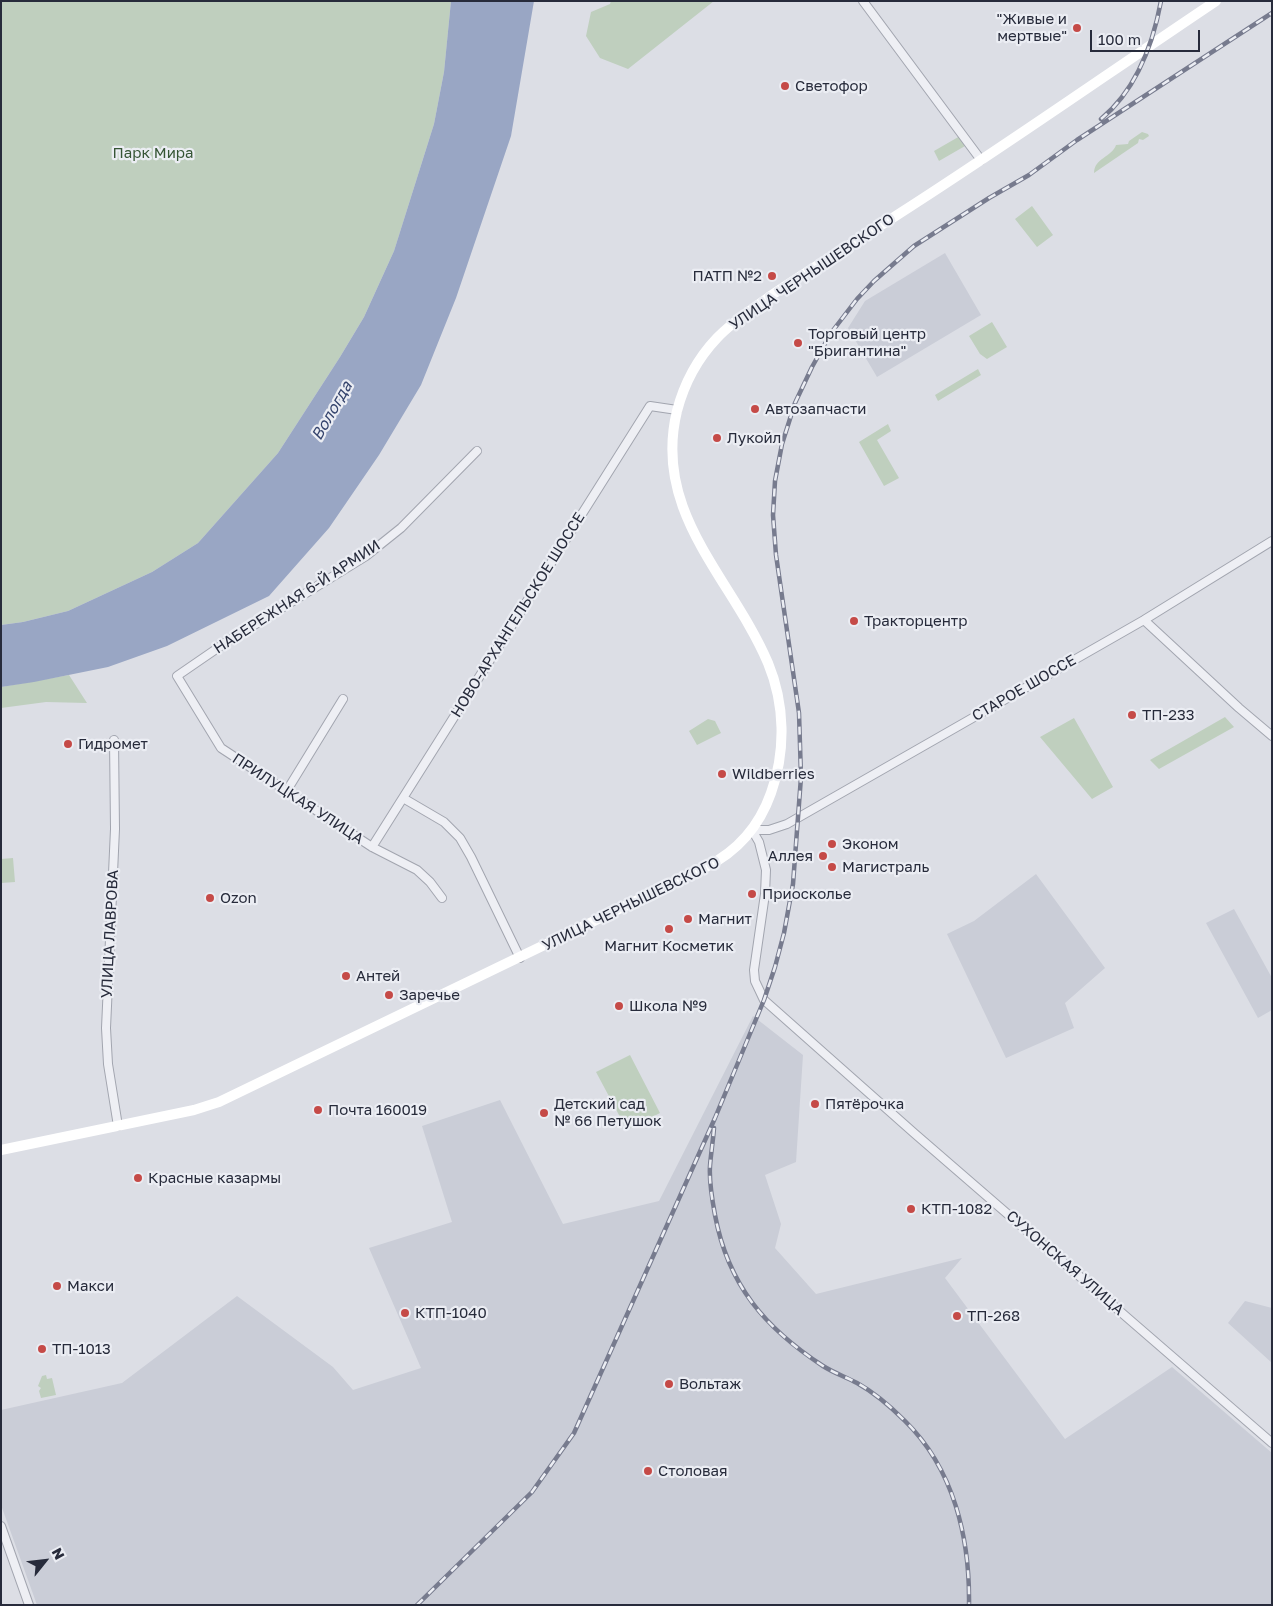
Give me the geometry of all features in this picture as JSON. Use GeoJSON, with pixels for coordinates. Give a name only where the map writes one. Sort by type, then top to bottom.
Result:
{"type":"FeatureCollection","features":[{"type":"Feature","properties":{"kind":"main road","name":"УЛИЦА ЧЕРНЫШЕВСКОГО"},"geometry":{"type":"LineString","coordinates":[[1,1150],[194,1110],[219,1102],[717,862],[736,848],[752,830],[767,805],[780,762],[782,726],[777,692],[769,666],[757,641],[697,540],[678,496],[673,472],[672,439],[677,410],[686,383],[696,365],[718,337],[737,320],[780,290],[981,160],[1216,1]]}},
{"type":"Feature","properties":{"kind":"street"},"geometry":{"type":"LineString","coordinates":[[863,1],[981,160]]}},
{"type":"Feature","properties":{"kind":"street","name":"НОВО-АРХАНГЕЛЬСКОЕ ШОССЕ"},"geometry":{"type":"LineString","coordinates":[[372,847],[650,406],[677,410]]}},
{"type":"Feature","properties":{"kind":"street","name":"НАБЕРЕЖНАЯ 6-Й АРМИИ"},"geometry":{"type":"LineString","coordinates":[[177,676],[225,643],[366,556],[401,528],[477,450]]}},
{"type":"Feature","properties":{"kind":"street","name":"СТАРОЕ ШОССЕ"},"geometry":{"type":"LineString","coordinates":[[752,830],[769,830],[787,824],[1144,620],[1272,541]]}},
{"type":"Feature","properties":{"kind":"street"},"geometry":{"type":"LineString","coordinates":[[1144,620],[1272,736]]}},
{"type":"Feature","properties":{"kind":"street","name":"ПРИЛУЦКАЯ УЛИЦА"},"geometry":{"type":"LineString","coordinates":[[177,676],[221,748],[372,847],[417,870],[430,882],[442,898]]}},
{"type":"Feature","properties":{"kind":"street"},"geometry":{"type":"LineString","coordinates":[[286,792],[343,699]]}},
{"type":"Feature","properties":{"kind":"street","name":"УЛИЦА ЛАВРОВА"},"geometry":{"type":"LineString","coordinates":[[114,740],[115,829],[106,1028],[108,1064],[118,1126]]}},
{"type":"Feature","properties":{"kind":"street"},"geometry":{"type":"LineString","coordinates":[[403,798],[444,822],[460,838],[520,958]]}},
{"type":"Feature","properties":{"kind":"street","name":"СУХОНСКАЯ УЛИЦА"},"geometry":{"type":"LineString","coordinates":[[752,830],[759,842],[766,870],[765,894],[754,970],[755,981],[764,1000],[914,1133],[1272,1443]]}},
{"type":"Feature","properties":{"kind":"street"},"geometry":{"type":"LineString","coordinates":[[1,1526],[29,1605]]}},
{"type":"Feature","properties":{"kind":"shaded area"},"geometry":{"type":"Polygon","coordinates":[[[945,253],[981,315],[877,377],[848,328],[865,301],[945,253]]]}},
{"type":"Feature","properties":{"kind":"shaded area"},"geometry":{"type":"Polygon","coordinates":[[[1036,874],[1105,968],[1065,1003],[1074,1028],[1006,1058],[947,934],[974,921],[1036,874]]]}},
{"type":"Feature","properties":{"kind":"shaded area"},"geometry":{"type":"Polygon","coordinates":[[[1234,909],[1272,978],[1272,1010],[1258,1018],[1206,923],[1234,909]]]}},
{"type":"Feature","properties":{"kind":"shaded area"},"geometry":{"type":"Polygon","coordinates":[[[753,1016],[803,1055],[796,1162],[765,1175],[781,1224],[775,1248],[816,1294],[962,1258],[945,1278],[1065,1439],[1172,1367],[1272,1453],[1272,1605],[37,1605],[1,1505],[1,1410],[122,1383],[237,1296],[333,1367],[353,1390],[421,1368],[369,1248],[452,1222],[422,1126],[500,1100],[563,1224],[659,1201],[753,1016]]]}},
{"type":"Feature","properties":{"kind":"shaded area"},"geometry":{"type":"Polygon","coordinates":[[[1245,1301],[1272,1308],[1272,1363],[1228,1323],[1245,1301]]]}},
{"type":"Feature","properties":{"kind":"green space","name":"Парк Мира"},"geometry":{"type":"Polygon","coordinates":[[[1,1],[451,1],[444,72],[434,124],[394,251],[364,317],[278,453],[198,543],[152,572],[68,611],[23,622],[1,625],[1,1]]]}},
{"type":"Feature","properties":{"kind":"green space"},"geometry":{"type":"Polygon","coordinates":[[[611,1],[714,1],[628,69],[600,58],[586,36],[591,12],[610,4],[611,1]]]}},
{"type":"Feature","properties":{"kind":"green space"},"geometry":{"type":"Polygon","coordinates":[[[1142,132],[1149,136],[1143,140],[1139,139],[1138,143],[1094,173],[1097,164],[1116,145],[1128,144],[1129,141],[1142,132]]]}},
{"type":"Feature","properties":{"kind":"green space"},"geometry":{"type":"Polygon","coordinates":[[[960,136],[965,146],[939,161],[934,151],[960,136]]]}},
{"type":"Feature","properties":{"kind":"green space"},"geometry":{"type":"Polygon","coordinates":[[[1032,206],[1053,235],[1037,247],[1015,219],[1032,206]]]}},
{"type":"Feature","properties":{"kind":"green space"},"geometry":{"type":"Polygon","coordinates":[[[992,322],[1007,347],[987,359],[980,354],[969,336],[992,322]]]}},
{"type":"Feature","properties":{"kind":"green space"},"geometry":{"type":"Polygon","coordinates":[[[978,369],[981,375],[938,401],[935,395],[978,369]]]}},
{"type":"Feature","properties":{"kind":"green space"},"geometry":{"type":"Polygon","coordinates":[[[888,424],[891,431],[877,440],[899,478],[884,486],[859,442],[888,424]]]}},
{"type":"Feature","properties":{"kind":"green space"},"geometry":{"type":"Polygon","coordinates":[[[69,675],[87,703],[46,702],[1,708],[1,687],[69,675]]]}},
{"type":"Feature","properties":{"kind":"green space"},"geometry":{"type":"Polygon","coordinates":[[[1225,717],[1234,727],[1159,769],[1150,760],[1225,717]]]}},
{"type":"Feature","properties":{"kind":"green space"},"geometry":{"type":"Polygon","coordinates":[[[1074,718],[1113,787],[1092,799],[1040,737],[1074,718]]]}},
{"type":"Feature","properties":{"kind":"green space"},"geometry":{"type":"Polygon","coordinates":[[[708,719],[715,721],[721,733],[697,745],[689,731],[708,719]]]}},
{"type":"Feature","properties":{"kind":"green space"},"geometry":{"type":"Polygon","coordinates":[[[13,858],[15,882],[1,883],[1,859],[13,858]]]}},
{"type":"Feature","properties":{"kind":"green space"},"geometry":{"type":"Polygon","coordinates":[[[630,1055],[660,1113],[627,1130],[596,1072],[630,1055]]]}},
{"type":"Feature","properties":{"kind":"green space"},"geometry":{"type":"Polygon","coordinates":[[[46,1375],[47,1379],[52,1378],[56,1395],[41,1398],[39,1391],[41,1388],[38,1386],[42,1376],[46,1375]]]}},
{"type":"Feature","properties":{"kind":"water","name":"Вологда"},"geometry":{"type":"Polygon","coordinates":[[[451,1],[534,1],[511,136],[456,298],[421,385],[379,455],[329,528],[269,596],[167,646],[108,667],[1,687],[1,625],[23,622],[68,611],[152,572],[198,543],[278,453],[364,317],[394,251],[434,124],[444,72],[451,1]]]}},
{"type":"Feature","properties":{"kind":"railway"},"geometry":{"type":"LineString","coordinates":[[1101,119],[1124,94],[1141,65],[1148,50],[1161,1]]}},
{"type":"Feature","properties":{"kind":"railway"},"geometry":{"type":"LineString","coordinates":[[417,1605],[532,1492],[574,1433],[715,1118],[764,1000],[775,967],[784,933],[793,884],[801,777],[799,713],[776,555],[773,515],[775,481],[782,444],[795,403],[812,367],[831,333],[857,299],[874,281],[914,246],[1029,175],[1077,140],[1272,13]]}},
{"type":"Feature","properties":{"kind":"railway"},"geometry":{"type":"LineString","coordinates":[[714,1128],[710,1161],[710,1184],[713,1203],[721,1240],[729,1263],[740,1284],[752,1302],[783,1336],[823,1366],[857,1383],[876,1396],[900,1416],[922,1440],[936,1461],[956,1506],[966,1555],[969,1605]]}},
{"type":"Feature","properties":{"kind":"place","name":"\"Живые и мертвые\""},"geometry":{"type":"Point","coordinates":[1077,28]}},
{"type":"Feature","properties":{"kind":"place","name":"Светофор"},"geometry":{"type":"Point","coordinates":[785,86]}},
{"type":"Feature","properties":{"kind":"place","name":"ПАТП №2"},"geometry":{"type":"Point","coordinates":[772,276]}},
{"type":"Feature","properties":{"kind":"place","name":"Торговый центр \"Бригантина\""},"geometry":{"type":"Point","coordinates":[798,343]}},
{"type":"Feature","properties":{"kind":"place","name":"Автозапчасти"},"geometry":{"type":"Point","coordinates":[755,409]}},
{"type":"Feature","properties":{"kind":"place","name":"Лукойл"},"geometry":{"type":"Point","coordinates":[717,438]}},
{"type":"Feature","properties":{"kind":"place","name":"Тракторцентр"},"geometry":{"type":"Point","coordinates":[854,621]}},
{"type":"Feature","properties":{"kind":"place","name":"ТП-233"},"geometry":{"type":"Point","coordinates":[1132,715]}},
{"type":"Feature","properties":{"kind":"place","name":"Гидромет"},"geometry":{"type":"Point","coordinates":[68,744]}},
{"type":"Feature","properties":{"kind":"place","name":"Wildberries"},"geometry":{"type":"Point","coordinates":[722,774]}},
{"type":"Feature","properties":{"kind":"place","name":"Эконом"},"geometry":{"type":"Point","coordinates":[832,844]}},
{"type":"Feature","properties":{"kind":"place","name":"Аллея"},"geometry":{"type":"Point","coordinates":[823,856]}},
{"type":"Feature","properties":{"kind":"place","name":"Магистраль"},"geometry":{"type":"Point","coordinates":[832,867]}},
{"type":"Feature","properties":{"kind":"place","name":"Приосколье"},"geometry":{"type":"Point","coordinates":[752,894]}},
{"type":"Feature","properties":{"kind":"place","name":"Ozon"},"geometry":{"type":"Point","coordinates":[210,898]}},
{"type":"Feature","properties":{"kind":"place","name":"Магнит"},"geometry":{"type":"Point","coordinates":[688,919]}},
{"type":"Feature","properties":{"kind":"place","name":"Магнит Косметик"},"geometry":{"type":"Point","coordinates":[669,929]}},
{"type":"Feature","properties":{"kind":"place","name":"Антей"},"geometry":{"type":"Point","coordinates":[346,976]}},
{"type":"Feature","properties":{"kind":"place","name":"Заречье"},"geometry":{"type":"Point","coordinates":[389,995]}},
{"type":"Feature","properties":{"kind":"place","name":"Школа №9"},"geometry":{"type":"Point","coordinates":[619,1006]}},
{"type":"Feature","properties":{"kind":"place","name":"Пятёрочка"},"geometry":{"type":"Point","coordinates":[815,1104]}},
{"type":"Feature","properties":{"kind":"place","name":"Почта 160019"},"geometry":{"type":"Point","coordinates":[318,1110]}},
{"type":"Feature","properties":{"kind":"place","name":"Детский сад № 66 Петушок"},"geometry":{"type":"Point","coordinates":[544,1113]}},
{"type":"Feature","properties":{"kind":"place","name":"Красные казармы"},"geometry":{"type":"Point","coordinates":[138,1178]}},
{"type":"Feature","properties":{"kind":"place","name":"КТП-1082"},"geometry":{"type":"Point","coordinates":[911,1209]}},
{"type":"Feature","properties":{"kind":"place","name":"Макси"},"geometry":{"type":"Point","coordinates":[57,1286]}},
{"type":"Feature","properties":{"kind":"place","name":"КТП-1040"},"geometry":{"type":"Point","coordinates":[405,1313]}},
{"type":"Feature","properties":{"kind":"place","name":"ТП-268"},"geometry":{"type":"Point","coordinates":[957,1316]}},
{"type":"Feature","properties":{"kind":"place","name":"ТП-1013"},"geometry":{"type":"Point","coordinates":[42,1349]}},
{"type":"Feature","properties":{"kind":"place","name":"Вольтаж"},"geometry":{"type":"Point","coordinates":[669,1384]}},
{"type":"Feature","properties":{"kind":"place","name":"Столовая"},"geometry":{"type":"Point","coordinates":[648,1471]}}]}
